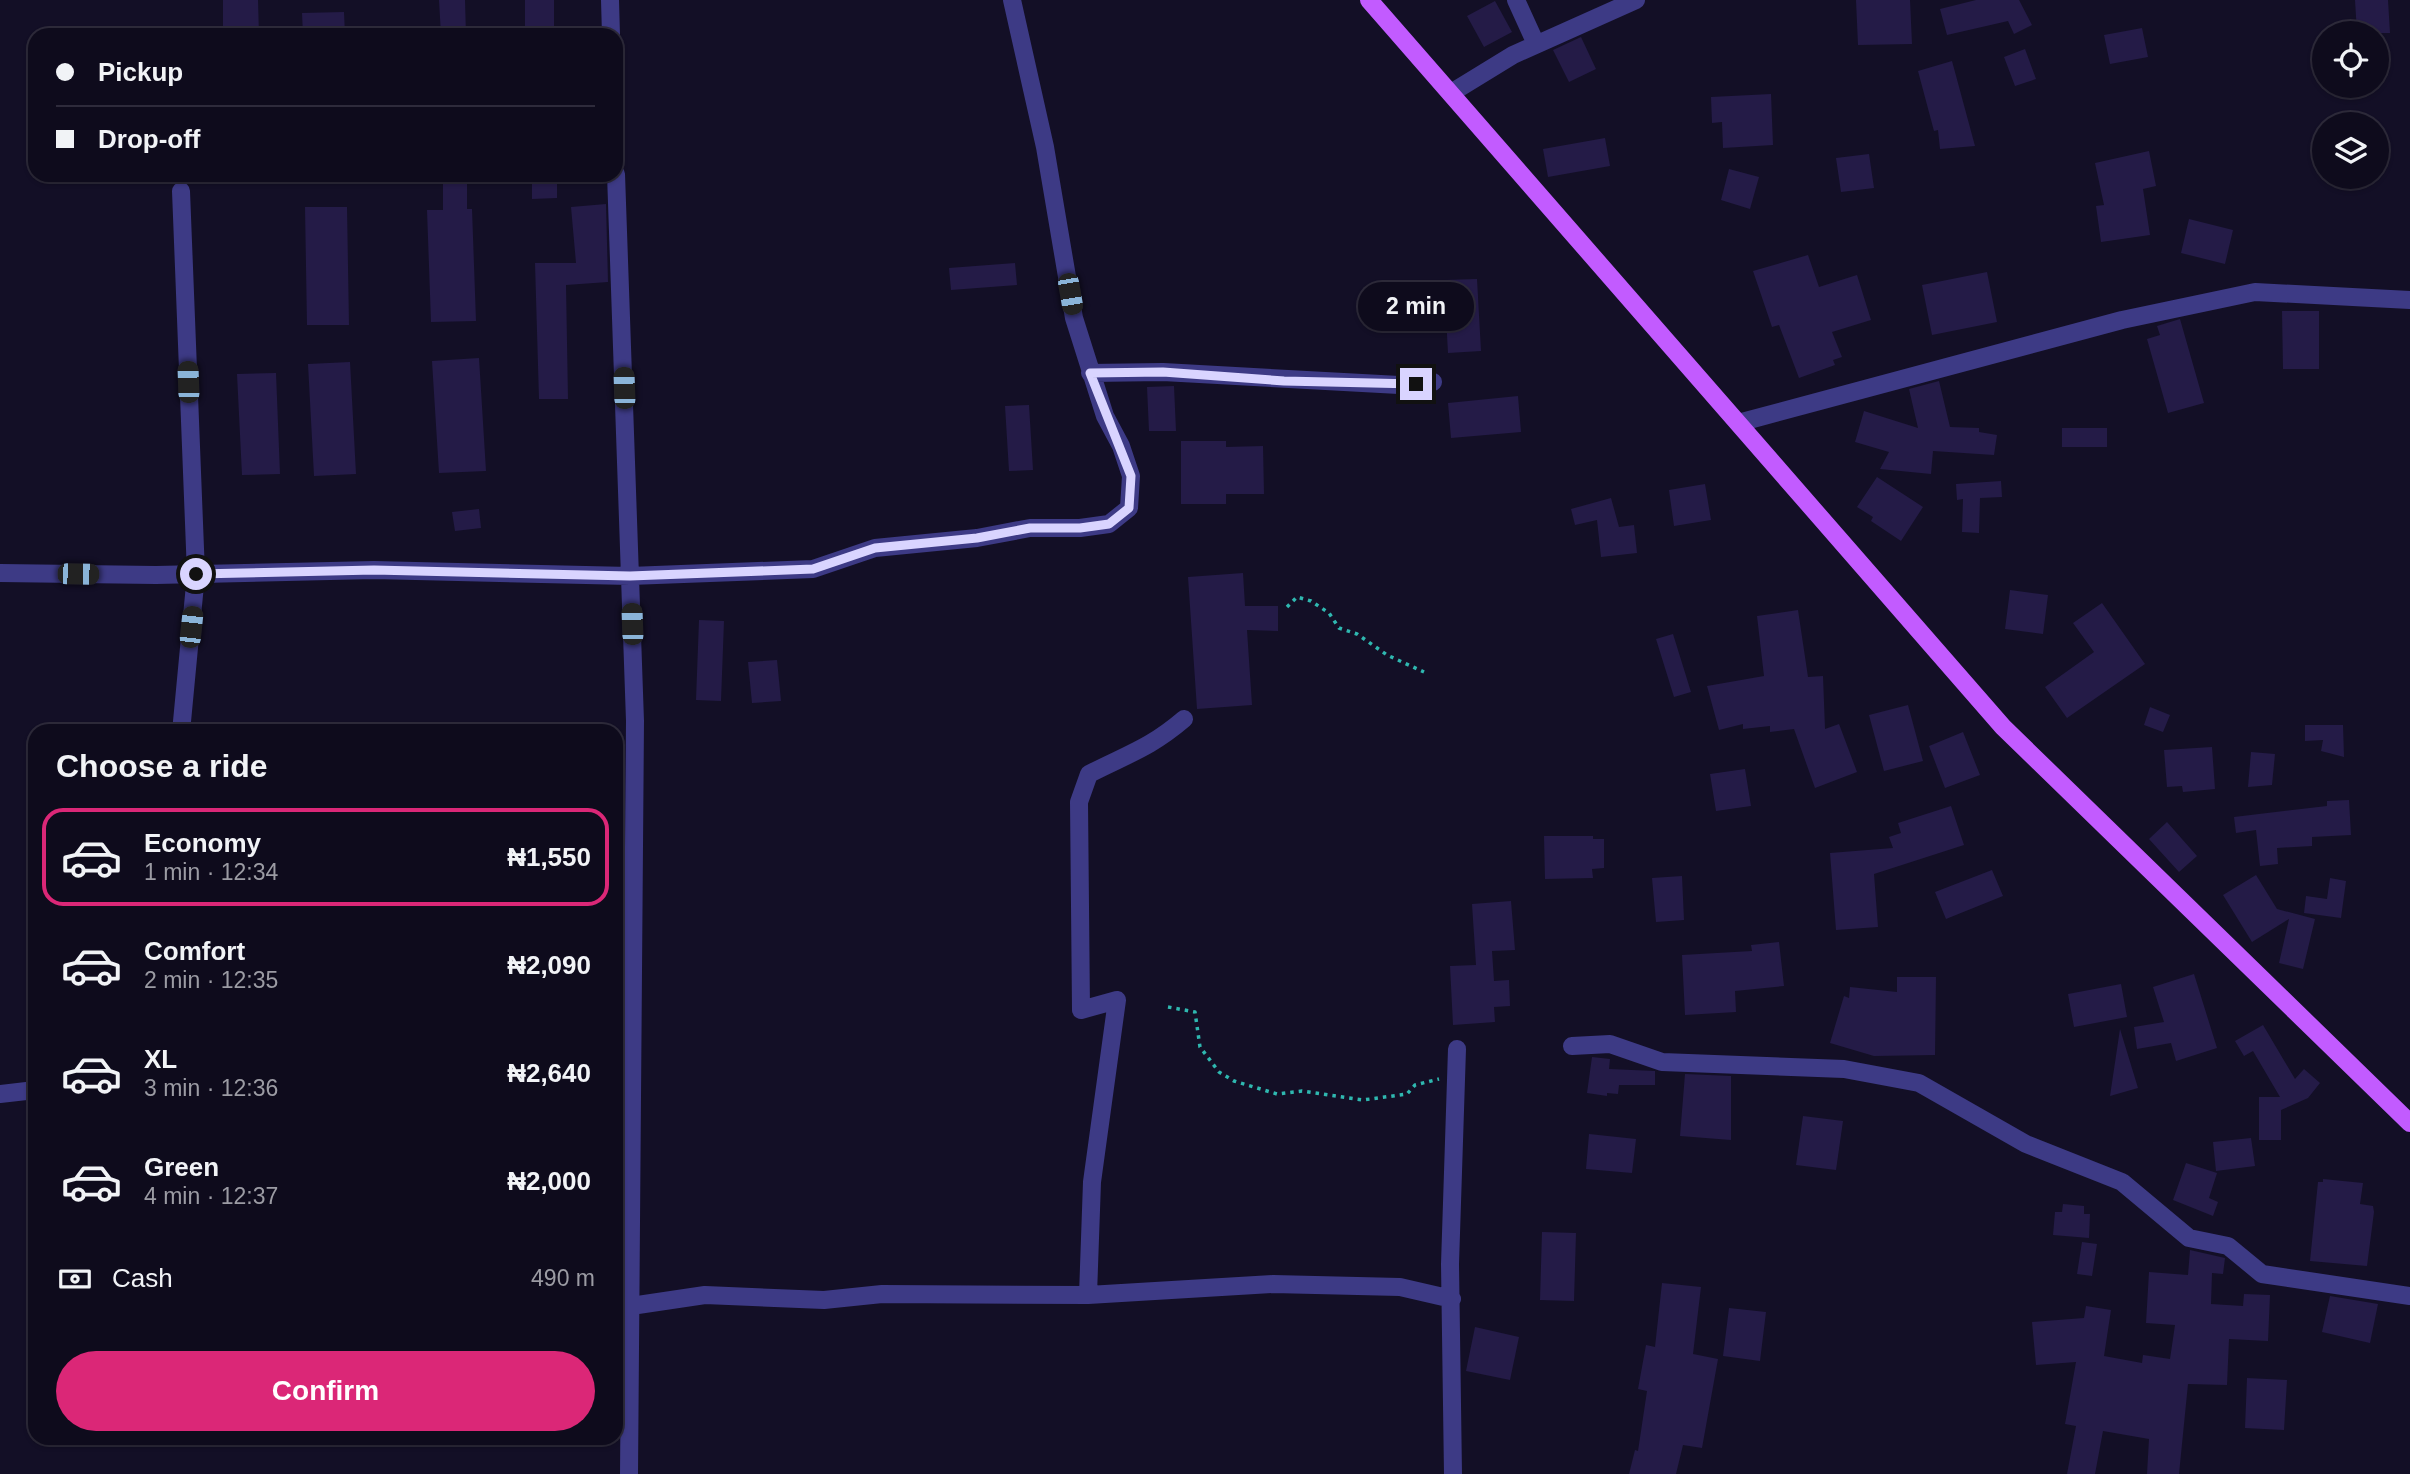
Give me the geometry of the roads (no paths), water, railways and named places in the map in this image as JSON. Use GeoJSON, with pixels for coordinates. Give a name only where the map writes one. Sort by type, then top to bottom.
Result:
{"type":"FeatureCollection","features":[{"type":"Feature","properties":{"kind":"main road"},"geometry":{"type":"LineString","coordinates":[[1369,0],[2003,727],[2410,1123]]}},
{"type":"Feature","properties":{"kind":"street"},"geometry":{"type":"LineString","coordinates":[[610,0],[611,28]]}},
{"type":"Feature","properties":{"kind":"street"},"geometry":{"type":"LineString","coordinates":[[0,573],[196,574],[374,570],[630,576],[813,569],[875,548],[977,538],[1030,528],[1080,528],[1109,524],[1129,508],[1131,476],[1090,373],[1074,318],[1045,147],[1012,0]]}},
{"type":"Feature","properties":{"kind":"street"},"geometry":{"type":"LineString","coordinates":[[1516,0],[1536,44]]}},
{"type":"Feature","properties":{"kind":"street"},"geometry":{"type":"LineString","coordinates":[[1451,93],[1536,44],[1636,0]]}},
{"type":"Feature","properties":{"kind":"street"},"geometry":{"type":"LineString","coordinates":[[616,182],[635,721],[623,1285],[631,1306],[629,1474]]}},
{"type":"Feature","properties":{"kind":"street"},"geometry":{"type":"LineString","coordinates":[[181,191],[196,574],[182,724]]}},
{"type":"Feature","properties":{"kind":"street"},"geometry":{"type":"LineString","coordinates":[[1738,423],[2122,320],[2255,292],[2410,300]]}},
{"type":"Feature","properties":{"kind":"street"},"geometry":{"type":"LineString","coordinates":[[1090,373],[1163,372],[1399,385],[1433,382]]}},
{"type":"Feature","properties":{"kind":"street"},"geometry":{"type":"LineString","coordinates":[[1088,1295],[1093,1171],[1117,1000],[1081,1010],[1079,802],[1089,774],[1136,754],[1162,738],[1184,719]]}},
{"type":"Feature","properties":{"kind":"street"},"geometry":{"type":"LineString","coordinates":[[1572,1046],[1610,1044],[1662,1062],[1844,1069],[1919,1083],[2026,1144],[2122,1182],[2189,1238],[2228,1246],[2262,1274],[2410,1296]]}},
{"type":"Feature","properties":{"kind":"street"},"geometry":{"type":"LineString","coordinates":[[1453,1474],[1451,1299],[1454,1075],[1457,1049]]}},
{"type":"Feature","properties":{"kind":"street"},"geometry":{"type":"LineString","coordinates":[[0,1094],[28,1091]]}},
{"type":"Feature","properties":{"kind":"street"},"geometry":{"type":"LineString","coordinates":[[631,1306],[705,1294],[824,1300],[882,1294],[1088,1295],[1273,1284],[1400,1287],[1451,1299]]}}]}
